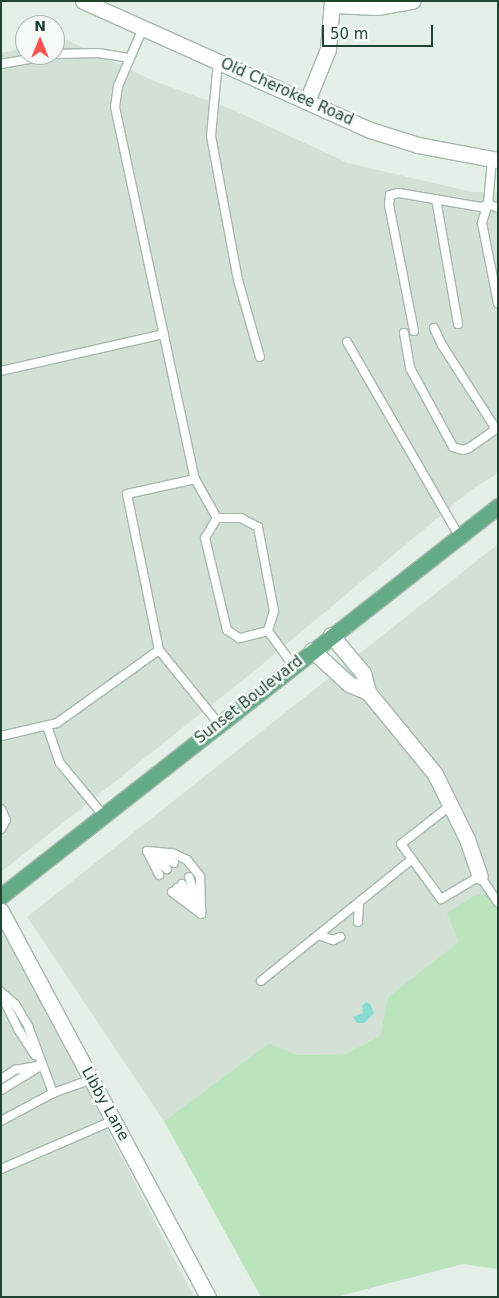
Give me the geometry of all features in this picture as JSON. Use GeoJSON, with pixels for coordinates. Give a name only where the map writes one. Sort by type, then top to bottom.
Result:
{"type":"FeatureCollection","features":[{"type":"Feature","properties":{"kind":"main road","name":"Sunset Boulevard"},"geometry":{"type":"LineString","coordinates":[[1,896],[331,635],[498,506]]}},
{"type":"Feature","properties":{"kind":"street","name":"Old Cherokee Road"},"geometry":{"type":"LineString","coordinates":[[83,1],[370,130],[410,143],[495,159]]}},
{"type":"Feature","properties":{"kind":"street"},"geometry":{"type":"LineString","coordinates":[[307,101],[328,49],[333,3],[377,7],[412,1]]}},
{"type":"Feature","properties":{"kind":"street"},"geometry":{"type":"LineString","coordinates":[[331,635],[363,673],[368,692],[436,774],[480,876]]}},
{"type":"Feature","properties":{"kind":"street"},"geometry":{"type":"LineString","coordinates":[[312,650],[349,684],[368,692]]}},
{"type":"Feature","properties":{"kind":"street","name":"Libby Lane"},"geometry":{"type":"LineString","coordinates":[[1,911],[208,1297]]}},
{"type":"Feature","properties":{"kind":"lane"},"geometry":{"type":"LineString","coordinates":[[143,28],[118,86],[115,107],[195,479],[217,518]]}},
{"type":"Feature","properties":{"kind":"lane"},"geometry":{"type":"LineString","coordinates":[[65,54],[98,53],[129,58]]}},
{"type":"Feature","properties":{"kind":"lane"},"geometry":{"type":"LineString","coordinates":[[218,61],[210,136],[238,280],[260,357]]}},
{"type":"Feature","properties":{"kind":"lane"},"geometry":{"type":"LineString","coordinates":[[1,64],[15,62]]}},
{"type":"Feature","properties":{"kind":"lane"},"geometry":{"type":"LineString","coordinates":[[495,159],[482,234],[498,303]]}},
{"type":"Feature","properties":{"kind":"lane"},"geometry":{"type":"LineString","coordinates":[[414,332],[389,205],[390,195],[399,193],[482,207],[488,204],[498,208]]}},
{"type":"Feature","properties":{"kind":"lane"},"geometry":{"type":"LineString","coordinates":[[436,199],[458,324]]}},
{"type":"Feature","properties":{"kind":"lane"},"geometry":{"type":"LineString","coordinates":[[404,333],[410,368],[453,447],[463,450],[497,429],[434,328]]}},
{"type":"Feature","properties":{"kind":"lane"},"geometry":{"type":"LineString","coordinates":[[1,371],[164,334]]}},
{"type":"Feature","properties":{"kind":"lane"},"geometry":{"type":"LineString","coordinates":[[347,342],[459,536]]}},
{"type":"Feature","properties":{"kind":"lane"},"geometry":{"type":"LineString","coordinates":[[195,479],[127,494],[158,650],[219,724]]}},
{"type":"Feature","properties":{"kind":"lane"},"geometry":{"type":"LineString","coordinates":[[217,518],[205,538],[227,630],[239,638],[268,631]]}},
{"type":"Feature","properties":{"kind":"lane"},"geometry":{"type":"LineString","coordinates":[[217,518],[241,518],[258,527],[274,611],[268,631]]}},
{"type":"Feature","properties":{"kind":"lane"},"geometry":{"type":"LineString","coordinates":[[268,631],[293,665]]}},
{"type":"Feature","properties":{"kind":"lane"},"geometry":{"type":"LineString","coordinates":[[1,736],[57,723],[158,650]]}},
{"type":"Feature","properties":{"kind":"lane"},"geometry":{"type":"LineString","coordinates":[[47,726],[60,763],[104,815]]}},
{"type":"Feature","properties":{"kind":"lane"},"geometry":{"type":"LineString","coordinates":[[451,805],[401,844],[441,899],[480,876],[498,903]]}},
{"type":"Feature","properties":{"kind":"lane"},"geometry":{"type":"LineString","coordinates":[[1,809],[6,820],[1,829]]}},
{"type":"Feature","properties":{"kind":"lane"},"geometry":{"type":"LineString","coordinates":[[148,851],[174,863]]}},
{"type":"Feature","properties":{"kind":"lane"},"geometry":{"type":"LineString","coordinates":[[148,851],[163,872]]}},
{"type":"Feature","properties":{"kind":"lane"},"geometry":{"type":"LineString","coordinates":[[148,851],[172,853],[187,860],[200,876],[201,914]]}},
{"type":"Feature","properties":{"kind":"lane"},"geometry":{"type":"LineString","coordinates":[[261,981],[411,860]]}},
{"type":"Feature","properties":{"kind":"lane"},"geometry":{"type":"LineString","coordinates":[[189,878],[201,914]]}},
{"type":"Feature","properties":{"kind":"lane"},"geometry":{"type":"LineString","coordinates":[[177,888],[201,914]]}},
{"type":"Feature","properties":{"kind":"lane"},"geometry":{"type":"LineString","coordinates":[[358,922],[359,902]]}},
{"type":"Feature","properties":{"kind":"lane"},"geometry":{"type":"LineString","coordinates":[[319,935],[333,940],[340,937]]}},
{"type":"Feature","properties":{"kind":"lane"},"geometry":{"type":"LineString","coordinates":[[1,993],[15,1004],[28,1026],[53,1093]]}},
{"type":"Feature","properties":{"kind":"lane"},"geometry":{"type":"LineString","coordinates":[[1,1079],[16,1070],[42,1065]]}},
{"type":"Feature","properties":{"kind":"lane"},"geometry":{"type":"LineString","coordinates":[[1,1090],[42,1065]]}},
{"type":"Feature","properties":{"kind":"lane"},"geometry":{"type":"LineString","coordinates":[[1,1121],[53,1093],[92,1079]]}},
{"type":"Feature","properties":{"kind":"lane"},"geometry":{"type":"LineString","coordinates":[[1,1169],[114,1120]]}},
{"type":"Feature","properties":{"kind":"shaded area"},"geometry":{"type":"Polygon","coordinates":[[[65,40],[154,81],[231,109],[348,163],[472,192],[498,192],[498,473],[471,490],[253,672],[1,872],[1,53],[15,50],[15,65],[65,65],[65,40]]]}},
{"type":"Feature","properties":{"kind":"shaded area"},"geometry":{"type":"Polygon","coordinates":[[[498,544],[498,890],[474,896],[460,942],[388,997],[380,1036],[345,1054],[297,1055],[269,1043],[164,1121],[27,917],[498,544]]]}},
{"type":"Feature","properties":{"kind":"shaded area"},"geometry":{"type":"Polygon","coordinates":[[[1,934],[9,939],[194,1297],[1,1297],[1,934]]]}},
{"type":"Feature","properties":{"kind":"green space"},"geometry":{"type":"Polygon","coordinates":[[[498,890],[498,1269],[463,1264],[336,1297],[261,1297],[164,1121],[269,1043],[297,1055],[345,1054],[380,1036],[388,997],[459,942],[447,913],[474,896],[498,890]]]}},
{"type":"Feature","properties":{"kind":"water"},"geometry":{"type":"Polygon","coordinates":[[[366,1002],[370,1004],[374,1013],[364,1023],[357,1023],[353,1017],[363,1013],[362,1006],[366,1002]]]}}]}
